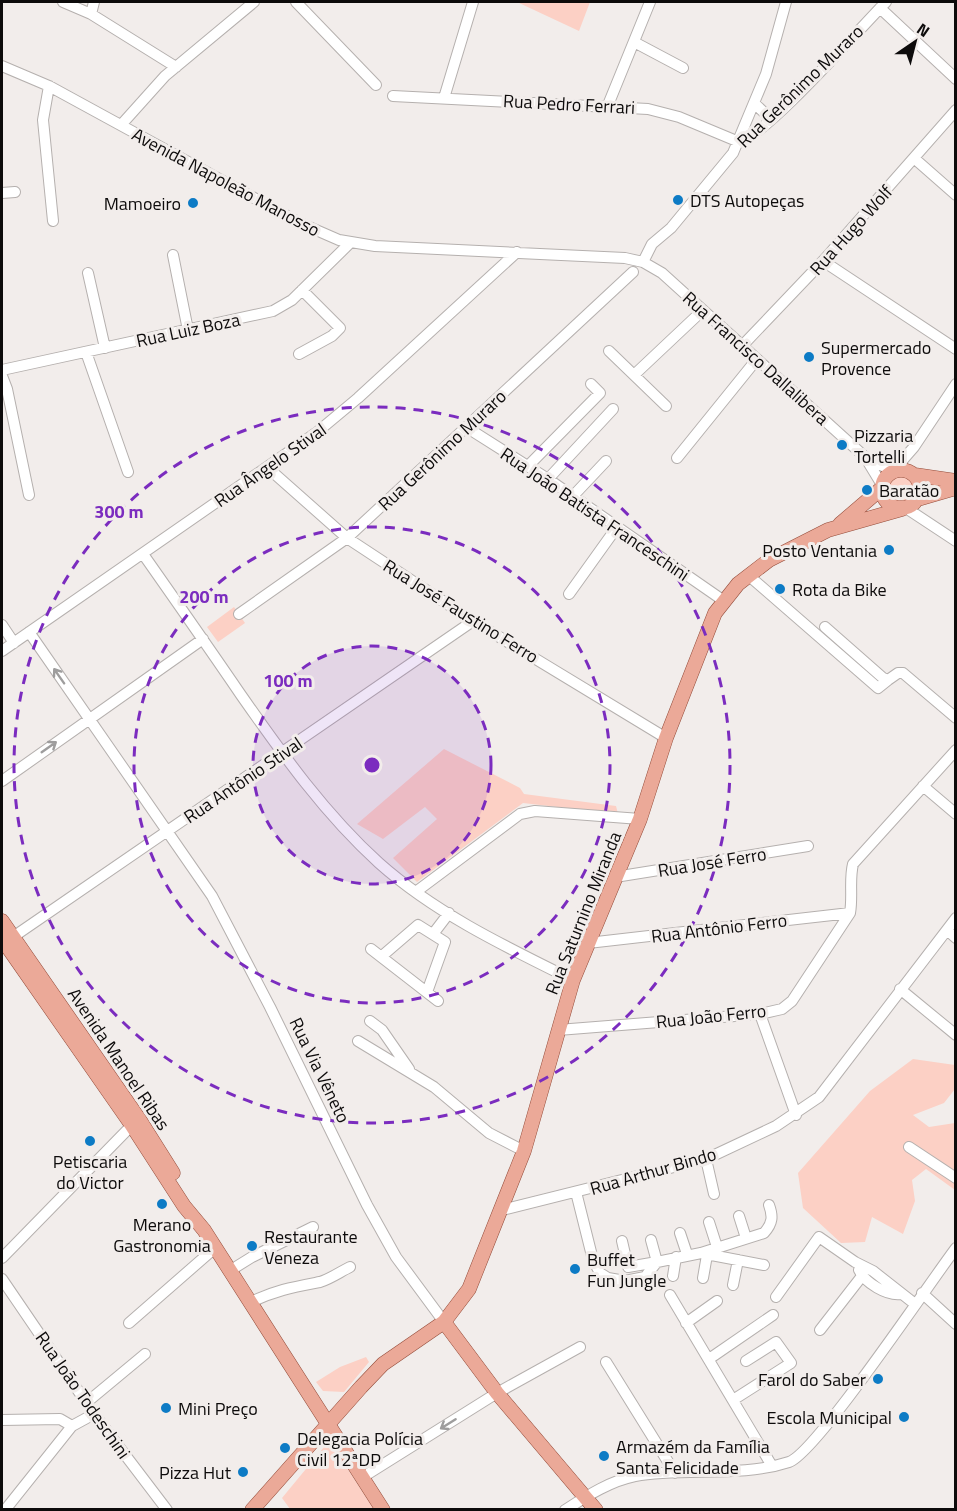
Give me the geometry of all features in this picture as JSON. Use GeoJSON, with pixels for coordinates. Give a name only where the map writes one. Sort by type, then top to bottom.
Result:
{"type":"FeatureCollection","features":[{"type":"Feature","properties":{"kind":"main road"},"geometry":{"type":"LineString","coordinates":[[904,472],[956,481]]}},
{"type":"Feature","properties":{"kind":"main road"},"geometry":{"type":"LineString","coordinates":[[882,486],[890,505],[911,504],[921,487],[904,472]]}},
{"type":"Feature","properties":{"kind":"main road","name":"Rua Saturnino Miranda"},"geometry":{"type":"LineString","coordinates":[[837,526],[882,486],[904,472]]}},
{"type":"Feature","properties":{"kind":"main road","name":"Rua Saturnino Miranda"},"geometry":{"type":"LineString","coordinates":[[252,1509],[383,1364],[444,1322],[469,1289],[524,1151],[573,980],[639,819],[666,738],[710,623],[724,601],[748,575],[769,560],[837,526],[956,488]]}},
{"type":"Feature","properties":{"kind":"main road","name":"Avenida Manoel Ribas"},"geometry":{"type":"LineString","coordinates":[[2,921],[7,938],[189,1201],[198,1222],[383,1509]]}},
{"type":"Feature","properties":{"kind":"main road","name":"Rua Via Vêneto"},"geometry":{"type":"LineString","coordinates":[[444,1322],[497,1394],[596,1509]]}},
{"type":"Feature","properties":{"kind":"street"},"geometry":{"type":"LineString","coordinates":[[63,2],[91,14],[176,67]]}},
{"type":"Feature","properties":{"kind":"street"},"geometry":{"type":"LineString","coordinates":[[91,14],[94,2]]}},
{"type":"Feature","properties":{"kind":"street"},"geometry":{"type":"LineString","coordinates":[[121,125],[176,67],[254,2]]}},
{"type":"Feature","properties":{"kind":"street"},"geometry":{"type":"LineString","coordinates":[[296,2],[376,86]]}},
{"type":"Feature","properties":{"kind":"street"},"geometry":{"type":"LineString","coordinates":[[444,98],[473,2]]}},
{"type":"Feature","properties":{"kind":"street"},"geometry":{"type":"LineString","coordinates":[[608,105],[650,2]]}},
{"type":"Feature","properties":{"kind":"street"},"geometry":{"type":"LineString","coordinates":[[739,142],[766,74],[786,2]]}},
{"type":"Feature","properties":{"kind":"street"},"geometry":{"type":"LineString","coordinates":[[883,5],[956,79]]}},
{"type":"Feature","properties":{"kind":"street","name":"Rua Gerônimo Muraro"},"geometry":{"type":"LineString","coordinates":[[643,262],[658,250],[671,228],[720,171],[739,142],[750,138],[771,119],[883,5]]}},
{"type":"Feature","properties":{"kind":"street"},"geometry":{"type":"LineString","coordinates":[[634,42],[683,68]]}},
{"type":"Feature","properties":{"kind":"street","name":"Avenida Napoleão Manosso"},"geometry":{"type":"LineString","coordinates":[[2,66],[49,86],[300,224],[351,243],[625,258],[643,262]]}},
{"type":"Feature","properties":{"kind":"street"},"geometry":{"type":"LineString","coordinates":[[49,86],[43,120],[52,221]]}},
{"type":"Feature","properties":{"kind":"street","name":"Rua Pedro Ferrari"},"geometry":{"type":"LineString","coordinates":[[393,96],[608,105],[662,111],[739,142]]}},
{"type":"Feature","properties":{"kind":"street"},"geometry":{"type":"LineString","coordinates":[[754,103],[771,119]]}},
{"type":"Feature","properties":{"kind":"street","name":"Rua Hugo Wolf"},"geometry":{"type":"LineString","coordinates":[[742,346],[823,261],[956,110]]}},
{"type":"Feature","properties":{"kind":"street"},"geometry":{"type":"LineString","coordinates":[[915,159],[956,195]]}},
{"type":"Feature","properties":{"kind":"street"},"geometry":{"type":"LineString","coordinates":[[2,193],[15,192]]}},
{"type":"Feature","properties":{"kind":"street","name":"Rua Luiz Boza"},"geometry":{"type":"LineString","coordinates":[[2,370],[273,311],[287,304],[351,243]]}},
{"type":"Feature","properties":{"kind":"street","name":"Rua Ângelo Stival"},"geometry":{"type":"LineString","coordinates":[[2,651],[268,468],[358,398],[517,252]]}},
{"type":"Feature","properties":{"kind":"street"},"geometry":{"type":"LineString","coordinates":[[173,255],[188,330]]}},
{"type":"Feature","properties":{"kind":"street"},"geometry":{"type":"LineString","coordinates":[[823,261],[956,349]]}},
{"type":"Feature","properties":{"kind":"street","name":"Rua Francisco Dallalibera"},"geometry":{"type":"LineString","coordinates":[[643,262],[662,273],[866,457],[882,486]]}},
{"type":"Feature","properties":{"kind":"street","name":"Rua Gerônimo Muraro"},"geometry":{"type":"LineString","coordinates":[[239,614],[346,538],[633,272]]}},
{"type":"Feature","properties":{"kind":"street"},"geometry":{"type":"LineString","coordinates":[[88,273],[105,348]]}},
{"type":"Feature","properties":{"kind":"street"},"geometry":{"type":"LineString","coordinates":[[299,354],[332,336],[340,328],[302,290]]}},
{"type":"Feature","properties":{"kind":"street"},"geometry":{"type":"LineString","coordinates":[[634,375],[703,310]]}},
{"type":"Feature","properties":{"kind":"street"},"geometry":{"type":"LineString","coordinates":[[609,351],[666,405]]}},
{"type":"Feature","properties":{"kind":"street"},"geometry":{"type":"LineString","coordinates":[[86,352],[128,472]]}},
{"type":"Feature","properties":{"kind":"street"},"geometry":{"type":"LineString","coordinates":[[677,458],[757,359]]}},
{"type":"Feature","properties":{"kind":"street"},"geometry":{"type":"LineString","coordinates":[[2,376],[8,389],[29,495]]}},
{"type":"Feature","properties":{"kind":"street"},"geometry":{"type":"LineString","coordinates":[[528,466],[600,393],[591,384]]}},
{"type":"Feature","properties":{"kind":"street"},"geometry":{"type":"LineString","coordinates":[[904,472],[914,447],[956,384]]}},
{"type":"Feature","properties":{"kind":"street"},"geometry":{"type":"LineString","coordinates":[[548,479],[614,409]]}},
{"type":"Feature","properties":{"kind":"street","name":"Rua João Batista Franceschini"},"geometry":{"type":"LineString","coordinates":[[466,428],[548,479],[724,601]]}},
{"type":"Feature","properties":{"kind":"street","name":"Rua Francisco Dallalibera"},"geometry":{"type":"LineString","coordinates":[[866,457],[904,472]]}},
{"type":"Feature","properties":{"kind":"street"},"geometry":{"type":"LineString","coordinates":[[573,496],[606,461]]}},
{"type":"Feature","properties":{"kind":"street","name":"Rua José Faustino Ferro"},"geometry":{"type":"LineString","coordinates":[[268,468],[346,538],[473,621],[666,738]]}},
{"type":"Feature","properties":{"kind":"street"},"geometry":{"type":"LineString","coordinates":[[911,504],[956,541]]}},
{"type":"Feature","properties":{"kind":"street"},"geometry":{"type":"LineString","coordinates":[[569,594],[617,527]]}},
{"type":"Feature","properties":{"kind":"street"},"geometry":{"type":"LineString","coordinates":[[143,554],[282,754],[350,834],[381,865],[490,939],[573,980]]}},
{"type":"Feature","properties":{"kind":"street"},"geometry":{"type":"LineString","coordinates":[[748,575],[878,688],[898,673],[903,673],[956,718]]}},
{"type":"Feature","properties":{"kind":"street","name":"Rua Antônio Stival"},"geometry":{"type":"LineString","coordinates":[[7,938],[168,832],[473,621]]}},
{"type":"Feature","properties":{"kind":"street"},"geometry":{"type":"LineString","coordinates":[[2,625],[14,643]]}},
{"type":"Feature","properties":{"kind":"street"},"geometry":{"type":"LineString","coordinates":[[825,627],[888,680]]}},
{"type":"Feature","properties":{"kind":"street","name":"Rua Via Vêneto"},"geometry":{"type":"LineString","coordinates":[[29,633],[168,832],[222,914],[332,1136],[390,1246],[444,1322]]}},
{"type":"Feature","properties":{"kind":"street"},"geometry":{"type":"LineString","coordinates":[[2,781],[203,639]]}},
{"type":"Feature","properties":{"kind":"street"},"geometry":{"type":"LineString","coordinates":[[850,913],[853,899],[850,876],[853,864],[956,750]]}},
{"type":"Feature","properties":{"kind":"street"},"geometry":{"type":"LineString","coordinates":[[923,786],[956,814]]}},
{"type":"Feature","properties":{"kind":"street"},"geometry":{"type":"LineString","coordinates":[[417,891],[520,814],[535,811],[639,819]]}},
{"type":"Feature","properties":{"kind":"street","name":"Rua José Ferro"},"geometry":{"type":"LineString","coordinates":[[615,878],[808,846]]}},
{"type":"Feature","properties":{"kind":"street"},"geometry":{"type":"LineString","coordinates":[[434,934],[449,913]]}},
{"type":"Feature","properties":{"kind":"street","name":"Rua Antônio Ferro"},"geometry":{"type":"LineString","coordinates":[[588,943],[850,913]]}},
{"type":"Feature","properties":{"kind":"street","name":"Rua João Ferro"},"geometry":{"type":"LineString","coordinates":[[558,1030],[760,1014],[782,1009],[792,1001],[850,913]]}},
{"type":"Feature","properties":{"kind":"street","name":"Rua Arthur Bindo"},"geometry":{"type":"LineString","coordinates":[[502,1210],[706,1159],[796,1114],[819,1097],[956,918]]}},
{"type":"Feature","properties":{"kind":"street"},"geometry":{"type":"LineString","coordinates":[[382,956],[418,925],[445,942],[427,992]]}},
{"type":"Feature","properties":{"kind":"street"},"geometry":{"type":"LineString","coordinates":[[946,930],[956,938]]}},
{"type":"Feature","properties":{"kind":"street"},"geometry":{"type":"LineString","coordinates":[[371,949],[438,1001]]}},
{"type":"Feature","properties":{"kind":"street"},"geometry":{"type":"LineString","coordinates":[[900,989],[956,1035]]}},
{"type":"Feature","properties":{"kind":"street"},"geometry":{"type":"LineString","coordinates":[[760,1014],[796,1114]]}},
{"type":"Feature","properties":{"kind":"street"},"geometry":{"type":"LineString","coordinates":[[370,1021],[382,1030],[411,1072]]}},
{"type":"Feature","properties":{"kind":"street"},"geometry":{"type":"LineString","coordinates":[[358,1041],[434,1087],[489,1133],[524,1151]]}},
{"type":"Feature","properties":{"kind":"street"},"geometry":{"type":"LineString","coordinates":[[2,1258],[135,1121]]}},
{"type":"Feature","properties":{"kind":"street"},"geometry":{"type":"LineString","coordinates":[[909,1147],[956,1178]]}},
{"type":"Feature","properties":{"kind":"street"},"geometry":{"type":"LineString","coordinates":[[706,1159],[714,1194]]}},
{"type":"Feature","properties":{"kind":"street"},"geometry":{"type":"LineString","coordinates":[[576,1192],[593,1260],[600,1273],[608,1278],[625,1281],[645,1277],[657,1262]]}},
{"type":"Feature","properties":{"kind":"street"},"geometry":{"type":"LineString","coordinates":[[704,1254],[717,1247],[765,1233],[770,1226],[772,1215],[770,1205]]}},
{"type":"Feature","properties":{"kind":"street"},"geometry":{"type":"LineString","coordinates":[[739,1216],[746,1238]]}},
{"type":"Feature","properties":{"kind":"street"},"geometry":{"type":"LineString","coordinates":[[709,1222],[717,1247]]}},
{"type":"Feature","properties":{"kind":"street"},"geometry":{"type":"LineString","coordinates":[[231,1270],[252,1257],[314,1227]]}},
{"type":"Feature","properties":{"kind":"street"},"geometry":{"type":"LineString","coordinates":[[673,1276],[681,1255],[680,1233]]}},
{"type":"Feature","properties":{"kind":"street"},"geometry":{"type":"LineString","coordinates":[[776,1296],[819,1237],[855,1262],[873,1271],[915,1304]]}},
{"type":"Feature","properties":{"kind":"street"},"geometry":{"type":"LineString","coordinates":[[651,1240],[657,1262]]}},
{"type":"Feature","properties":{"kind":"street"},"geometry":{"type":"LineString","coordinates":[[622,1241],[628,1267],[681,1255],[704,1254],[764,1265]]}},
{"type":"Feature","properties":{"kind":"street"},"geometry":{"type":"LineString","coordinates":[[129,1323],[216,1247]]}},
{"type":"Feature","properties":{"kind":"street"},"geometry":{"type":"LineString","coordinates":[[566,1509],[586,1497],[634,1476],[772,1466],[789,1462],[806,1451],[956,1248]]}},
{"type":"Feature","properties":{"kind":"street"},"geometry":{"type":"LineString","coordinates":[[703,1278],[704,1254]]}},
{"type":"Feature","properties":{"kind":"street"},"geometry":{"type":"LineString","coordinates":[[733,1285],[738,1260]]}},
{"type":"Feature","properties":{"kind":"street"},"geometry":{"type":"LineString","coordinates":[[855,1262],[862,1276],[888,1293],[901,1294]]}},
{"type":"Feature","properties":{"kind":"street"},"geometry":{"type":"LineString","coordinates":[[251,1302],[273,1292],[303,1283],[321,1281],[350,1267]]}},
{"type":"Feature","properties":{"kind":"street"},"geometry":{"type":"LineString","coordinates":[[820,1330],[862,1276]]}},
{"type":"Feature","properties":{"kind":"street","name":"Rua João Todeschini"},"geometry":{"type":"LineString","coordinates":[[2,1278],[94,1414],[167,1509]]}},
{"type":"Feature","properties":{"kind":"street"},"geometry":{"type":"LineString","coordinates":[[922,1293],[956,1324]]}},
{"type":"Feature","properties":{"kind":"street"},"geometry":{"type":"LineString","coordinates":[[670,1295],[772,1466]]}},
{"type":"Feature","properties":{"kind":"street"},"geometry":{"type":"LineString","coordinates":[[687,1323],[717,1301]]}},
{"type":"Feature","properties":{"kind":"street"},"geometry":{"type":"LineString","coordinates":[[709,1359],[773,1315]]}},
{"type":"Feature","properties":{"kind":"street"},"geometry":{"type":"LineString","coordinates":[[734,1400],[791,1363],[776,1342],[746,1361]]}},
{"type":"Feature","properties":{"kind":"street"},"geometry":{"type":"LineString","coordinates":[[363,1477],[497,1394],[580,1347]]}},
{"type":"Feature","properties":{"kind":"street"},"geometry":{"type":"LineString","coordinates":[[86,1402],[145,1354]]}},
{"type":"Feature","properties":{"kind":"street"},"geometry":{"type":"LineString","coordinates":[[606,1362],[675,1473]]}},
{"type":"Feature","properties":{"kind":"street"},"geometry":{"type":"LineString","coordinates":[[5,1509],[72,1426],[94,1414]]}},
{"type":"Feature","properties":{"kind":"street"},"geometry":{"type":"LineString","coordinates":[[2,1420],[60,1419],[72,1426]]}},
{"type":"Feature","properties":{"kind":"shaded area"},"geometry":{"type":"Polygon","coordinates":[[[517,2],[590,2],[579,31],[517,2]]]}},
{"type":"Feature","properties":{"kind":"shaded area"},"geometry":{"type":"Polygon","coordinates":[[[901,473],[912,478],[917,489],[912,500],[901,505],[890,500],[885,489],[890,478],[901,473]]]}},
{"type":"Feature","properties":{"kind":"shaded area"},"geometry":{"type":"Polygon","coordinates":[[[234,607],[245,623],[218,642],[207,627],[234,607]]]}},
{"type":"Feature","properties":{"kind":"shaded area"},"geometry":{"type":"Polygon","coordinates":[[[444,749],[520,788],[524,794],[616,806],[618,814],[523,803],[417,882],[393,858],[437,819],[425,807],[383,839],[357,824],[444,749]]]}},
{"type":"Feature","properties":{"kind":"shaded area"},"geometry":{"type":"Polygon","coordinates":[[[913,1059],[955,1065],[955,1089],[944,1103],[913,1115],[929,1127],[955,1123],[955,1190],[926,1169],[912,1180],[915,1201],[903,1234],[872,1217],[865,1242],[841,1243],[803,1208],[798,1173],[870,1091],[913,1059]]]}},
{"type":"Feature","properties":{"kind":"shaded area"},"geometry":{"type":"Polygon","coordinates":[[[366,1357],[369,1362],[344,1392],[323,1391],[316,1382],[340,1367],[366,1357]]]}},
{"type":"Feature","properties":{"kind":"shaded area"},"geometry":{"type":"Polygon","coordinates":[[[329,1441],[374,1509],[290,1509],[282,1498],[329,1441]]]}},
{"type":"Feature","properties":{"kind":"place","name":"DTS Autopeças"},"geometry":{"type":"Point","coordinates":[678,200]}},
{"type":"Feature","properties":{"kind":"place","name":"Mamoeiro"},"geometry":{"type":"Point","coordinates":[193,203]}},
{"type":"Feature","properties":{"kind":"place","name":"Supermercado Provence"},"geometry":{"type":"Point","coordinates":[809,357]}},
{"type":"Feature","properties":{"kind":"place","name":"Pizzaria Tortelli"},"geometry":{"type":"Point","coordinates":[842,445]}},
{"type":"Feature","properties":{"kind":"place","name":"Baratão"},"geometry":{"type":"Point","coordinates":[867,490]}},
{"type":"Feature","properties":{"kind":"place","name":"Posto Ventania"},"geometry":{"type":"Point","coordinates":[889,550]}},
{"type":"Feature","properties":{"kind":"place","name":"Rota da Bike"},"geometry":{"type":"Point","coordinates":[780,589]}},
{"type":"Feature","properties":{"kind":"place","name":"Petiscaria do Victor"},"geometry":{"type":"Point","coordinates":[90,1141]}},
{"type":"Feature","properties":{"kind":"place","name":"Merano Gastronomia"},"geometry":{"type":"Point","coordinates":[162,1204]}},
{"type":"Feature","properties":{"kind":"place","name":"Restaurante Veneza"},"geometry":{"type":"Point","coordinates":[252,1246]}},
{"type":"Feature","properties":{"kind":"place","name":"Buffet Fun Jungle"},"geometry":{"type":"Point","coordinates":[575,1269]}},
{"type":"Feature","properties":{"kind":"place","name":"Farol do Saber"},"geometry":{"type":"Point","coordinates":[878,1379]}},
{"type":"Feature","properties":{"kind":"place","name":"Mini Preço"},"geometry":{"type":"Point","coordinates":[166,1408]}},
{"type":"Feature","properties":{"kind":"place","name":"Escola Municipal"},"geometry":{"type":"Point","coordinates":[904,1417]}},
{"type":"Feature","properties":{"kind":"place","name":"Delegacia Polícia Civil 12ªDP"},"geometry":{"type":"Point","coordinates":[285,1448]}},
{"type":"Feature","properties":{"kind":"place","name":"Armazém da Família Santa Felicidade"},"geometry":{"type":"Point","coordinates":[604,1456]}},
{"type":"Feature","properties":{"kind":"place","name":"Pizza Hut"},"geometry":{"type":"Point","coordinates":[243,1472]}}]}
